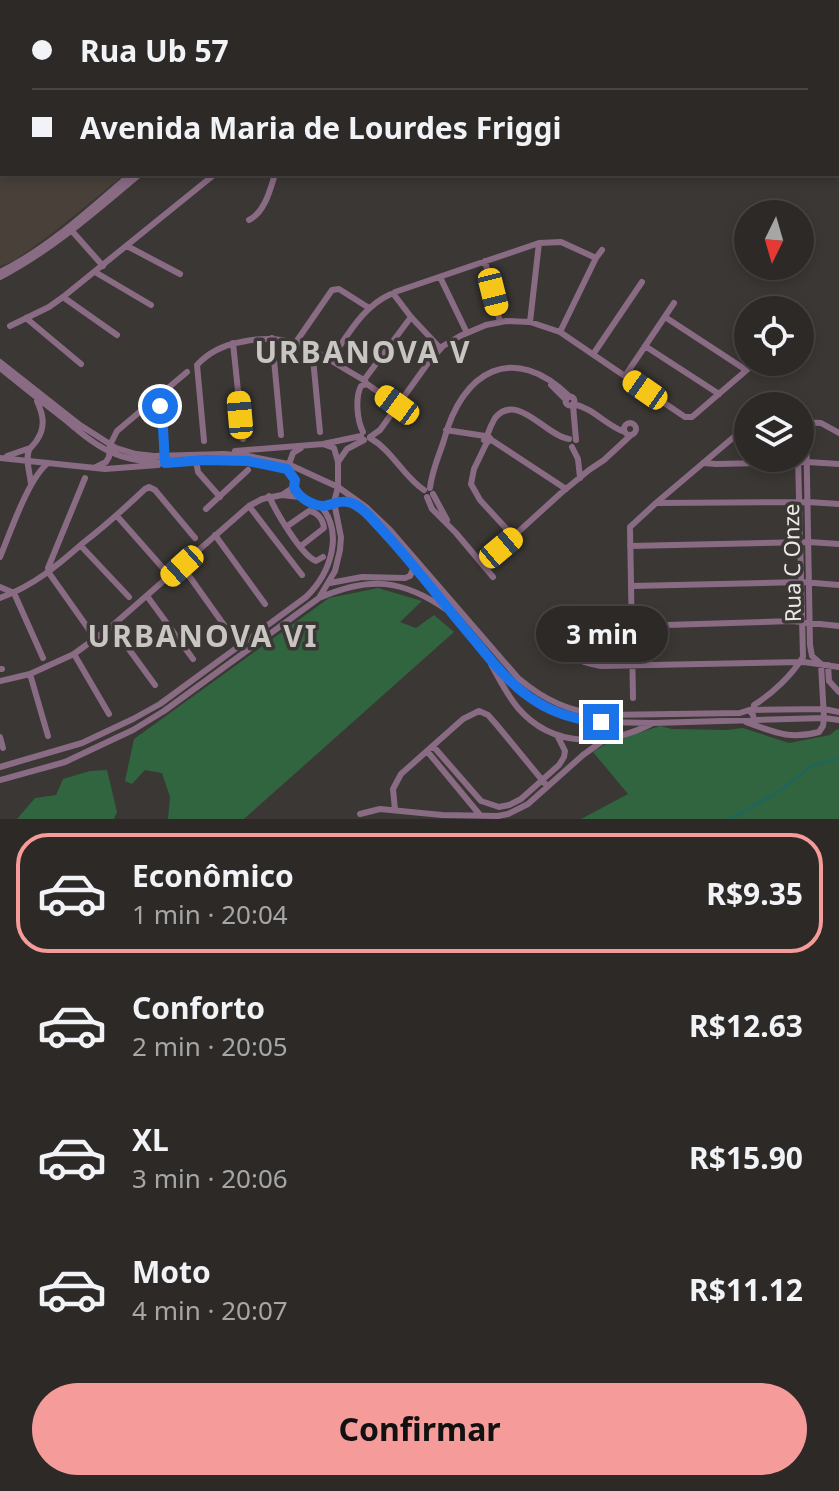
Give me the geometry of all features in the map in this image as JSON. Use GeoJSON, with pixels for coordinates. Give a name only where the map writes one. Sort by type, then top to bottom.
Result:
{"type":"FeatureCollection","features":[{"type":"Feature","properties":{"kind":"street"},"geometry":{"type":"LineString","coordinates":[[0,274],[70,226],[129,176]]}},
{"type":"Feature","properties":{"kind":"street"},"geometry":{"type":"LineString","coordinates":[[0,274],[37,256],[138,176]]}},
{"type":"Feature","properties":{"kind":"street"},"geometry":{"type":"LineString","coordinates":[[10,326],[63,297],[213,176]]}},
{"type":"Feature","properties":{"kind":"street"},"geometry":{"type":"LineString","coordinates":[[249,220],[263,205],[274,176]]}},
{"type":"Feature","properties":{"kind":"street"},"geometry":{"type":"LineString","coordinates":[[72,231],[103,266]]}},
{"type":"Feature","properties":{"kind":"street"},"geometry":{"type":"LineString","coordinates":[[331,359],[369,308],[382,298],[539,243],[561,242],[596,258]]}},
{"type":"Feature","properties":{"kind":"street"},"geometry":{"type":"LineString","coordinates":[[530,322],[539,243]]}},
{"type":"Feature","properties":{"kind":"street"},"geometry":{"type":"LineString","coordinates":[[127,246],[180,274]]}},
{"type":"Feature","properties":{"kind":"street"},"geometry":{"type":"LineString","coordinates":[[560,332],[602,250]]}},
{"type":"Feature","properties":{"kind":"street"},"geometry":{"type":"LineString","coordinates":[[485,261],[500,322]]}},
{"type":"Feature","properties":{"kind":"street"},"geometry":{"type":"LineString","coordinates":[[95,272],[151,305]]}},
{"type":"Feature","properties":{"kind":"street"},"geometry":{"type":"LineString","coordinates":[[440,277],[467,333]]}},
{"type":"Feature","properties":{"kind":"street"},"geometry":{"type":"LineString","coordinates":[[594,353],[642,282]]}},
{"type":"Feature","properties":{"kind":"street"},"geometry":{"type":"LineString","coordinates":[[296,342],[332,290],[339,289],[369,308]]}},
{"type":"Feature","properties":{"kind":"street"},"geometry":{"type":"LineString","coordinates":[[394,294],[440,348]]}},
{"type":"Feature","properties":{"kind":"street"},"geometry":{"type":"LineString","coordinates":[[63,297],[117,335]]}},
{"type":"Feature","properties":{"kind":"street"},"geometry":{"type":"LineString","coordinates":[[625,376],[674,303]]}},
{"type":"Feature","properties":{"kind":"street"},"geometry":{"type":"LineString","coordinates":[[358,389],[411,317]]}},
{"type":"Feature","properties":{"kind":"street"},"geometry":{"type":"LineString","coordinates":[[665,317],[734,362]]}},
{"type":"Feature","properties":{"kind":"street"},"geometry":{"type":"LineString","coordinates":[[26,318],[81,364]]}},
{"type":"Feature","properties":{"kind":"street"},"geometry":{"type":"LineString","coordinates":[[338,462],[347,449],[380,430],[440,348],[486,325],[530,322],[560,332],[685,417],[692,417],[739,376]]}},
{"type":"Feature","properties":{"kind":"street"},"geometry":{"type":"LineString","coordinates":[[272,338],[281,435]]}},
{"type":"Feature","properties":{"kind":"street"},"geometry":{"type":"LineString","coordinates":[[204,441],[196,367],[206,356],[233,343],[252,339],[272,338],[312,348],[397,405]]}},
{"type":"Feature","properties":{"kind":"street"},"geometry":{"type":"LineString","coordinates":[[233,343],[243,439]]}},
{"type":"Feature","properties":{"kind":"street"},"geometry":{"type":"LineString","coordinates":[[645,346],[719,394]]}},
{"type":"Feature","properties":{"kind":"street"},"geometry":{"type":"LineString","coordinates":[[312,348],[320,432]]}},
{"type":"Feature","properties":{"kind":"street"},"geometry":{"type":"LineString","coordinates":[[0,362],[88,439],[110,448],[165,460],[248,461],[288,467]]}},
{"type":"Feature","properties":{"kind":"street"},"geometry":{"type":"LineString","coordinates":[[0,368],[110,448]]}},
{"type":"Feature","properties":{"kind":"street"},"geometry":{"type":"LineString","coordinates":[[96,436],[117,431],[187,372]]}},
{"type":"Feature","properties":{"kind":"street"},"geometry":{"type":"LineString","coordinates":[[351,372],[358,389],[360,423],[366,436],[381,445],[416,484],[428,492]]}},
{"type":"Feature","properties":{"kind":"street"},"geometry":{"type":"LineString","coordinates":[[483,564],[566,489],[604,460],[626,432],[584,403],[571,401],[546,381],[530,374],[497,374],[469,391],[447,433],[428,492],[432,509],[493,577]]}},
{"type":"Feature","properties":{"kind":"street"},"geometry":{"type":"LineString","coordinates":[[31,484],[27,460],[30,448],[41,433],[43,419],[35,396]]}},
{"type":"Feature","properties":{"kind":"street"},"geometry":{"type":"LineString","coordinates":[[158,397],[165,460]]}},
{"type":"Feature","properties":{"kind":"street"},"geometry":{"type":"LineString","coordinates":[[571,401],[573,442],[580,478]]}},
{"type":"Feature","properties":{"kind":"street"},"geometry":{"type":"LineString","coordinates":[[43,419],[54,408]]}},
{"type":"Feature","properties":{"kind":"street"},"geometry":{"type":"LineString","coordinates":[[514,537],[480,500],[471,484],[474,469],[497,415],[511,410],[521,411],[573,442],[581,463],[589,470]]}},
{"type":"Feature","properties":{"kind":"street"},"geometry":{"type":"LineString","coordinates":[[814,423],[839,433]]}},
{"type":"Feature","properties":{"kind":"street"},"geometry":{"type":"LineString","coordinates":[[96,467],[106,462],[117,431]]}},
{"type":"Feature","properties":{"kind":"street"},"geometry":{"type":"LineString","coordinates":[[447,433],[487,438],[566,489]]}},
{"type":"Feature","properties":{"kind":"street"},"geometry":{"type":"LineString","coordinates":[[224,454],[323,444],[366,436]]}},
{"type":"Feature","properties":{"kind":"street"},"geometry":{"type":"LineString","coordinates":[[633,698],[631,526],[734,436]]}},
{"type":"Feature","properties":{"kind":"street"},"geometry":{"type":"LineString","coordinates":[[323,444],[334,448],[338,462],[338,487],[334,502],[339,523]]}},
{"type":"Feature","properties":{"kind":"street"},"geometry":{"type":"LineString","coordinates":[[300,497],[288,467],[293,453],[304,446]]}},
{"type":"Feature","properties":{"kind":"street"},"geometry":{"type":"LineString","coordinates":[[0,458],[30,448]]}},
{"type":"Feature","properties":{"kind":"street"},"geometry":{"type":"LineString","coordinates":[[717,450],[726,464]]}},
{"type":"Feature","properties":{"kind":"street"},"geometry":{"type":"LineString","coordinates":[[0,458],[119,469],[165,460],[224,454],[248,456],[306,471],[338,487],[366,507],[390,530],[518,678],[550,701],[575,711],[605,715],[839,720]]}},
{"type":"Feature","properties":{"kind":"street"},"geometry":{"type":"LineString","coordinates":[[202,477],[205,460]]}},
{"type":"Feature","properties":{"kind":"street"},"geometry":{"type":"LineString","coordinates":[[196,461],[198,472],[220,497]]}},
{"type":"Feature","properties":{"kind":"street"},"geometry":{"type":"LineString","coordinates":[[814,462],[839,464]]}},
{"type":"Feature","properties":{"kind":"street"},"geometry":{"type":"LineString","coordinates":[[0,557],[31,484],[48,463]]}},
{"type":"Feature","properties":{"kind":"street"},"geometry":{"type":"LineString","coordinates":[[703,463],[734,464]]}},
{"type":"Feature","properties":{"kind":"street"},"geometry":{"type":"LineString","coordinates":[[206,509],[248,470]]}},
{"type":"Feature","properties":{"kind":"street"},"geometry":{"type":"LineString","coordinates":[[282,495],[306,471]]}},
{"type":"Feature","properties":{"kind":"street","name":"Rua C Onze"},"geometry":{"type":"LineString","coordinates":[[798,472],[800,542],[806,582]]}},
{"type":"Feature","properties":{"kind":"street","name":"Rua C Onze"},"geometry":{"type":"LineString","coordinates":[[807,472],[807,654]]}},
{"type":"Feature","properties":{"kind":"street"},"geometry":{"type":"LineString","coordinates":[[85,478],[48,568],[90,631]]}},
{"type":"Feature","properties":{"kind":"street"},"geometry":{"type":"LineString","coordinates":[[0,598],[49,573],[149,487],[155,490],[195,538]]}},
{"type":"Feature","properties":{"kind":"street"},"geometry":{"type":"LineString","coordinates":[[671,490],[673,499],[679,504]]}},
{"type":"Feature","properties":{"kind":"street"},"geometry":{"type":"LineString","coordinates":[[0,681],[30,674],[74,654],[112,626],[249,506],[269,496],[282,495],[300,497],[320,505],[351,503],[364,513],[515,686],[535,702],[552,710],[591,721],[653,723],[741,717],[790,737],[819,732],[839,720]]}},
{"type":"Feature","properties":{"kind":"street"},"geometry":{"type":"LineString","coordinates":[[269,496],[286,527],[313,561],[323,557]]}},
{"type":"Feature","properties":{"kind":"street"},"geometry":{"type":"LineString","coordinates":[[319,598],[335,571],[341,537],[338,510],[343,502]]}},
{"type":"Feature","properties":{"kind":"street"},"geometry":{"type":"LineString","coordinates":[[656,503],[839,504]]}},
{"type":"Feature","properties":{"kind":"street"},"geometry":{"type":"LineString","coordinates":[[0,767],[94,739],[160,704],[306,597],[328,567],[333,546],[331,522],[320,505]]}},
{"type":"Feature","properties":{"kind":"street"},"geometry":{"type":"LineString","coordinates":[[249,506],[302,575]]}},
{"type":"Feature","properties":{"kind":"street"},"geometry":{"type":"LineString","coordinates":[[286,527],[309,511],[317,514],[324,528],[301,546]]}},
{"type":"Feature","properties":{"kind":"street"},"geometry":{"type":"LineString","coordinates":[[117,516],[162,567]]}},
{"type":"Feature","properties":{"kind":"street"},"geometry":{"type":"LineString","coordinates":[[215,535],[265,604]]}},
{"type":"Feature","properties":{"kind":"street"},"geometry":{"type":"LineString","coordinates":[[630,546],[839,544]]}},
{"type":"Feature","properties":{"kind":"street"},"geometry":{"type":"LineString","coordinates":[[81,546],[129,597]]}},
{"type":"Feature","properties":{"kind":"street"},"geometry":{"type":"LineString","coordinates":[[53,553],[65,560]]}},
{"type":"Feature","properties":{"kind":"street"},"geometry":{"type":"LineString","coordinates":[[182,566],[229,632]]}},
{"type":"Feature","properties":{"kind":"street"},"geometry":{"type":"LineString","coordinates":[[314,589],[343,580],[378,576],[405,578],[410,576],[414,567]]}},
{"type":"Feature","properties":{"kind":"street"},"geometry":{"type":"LineString","coordinates":[[335,571],[343,580]]}},
{"type":"Feature","properties":{"kind":"street"},"geometry":{"type":"LineString","coordinates":[[631,586],[806,582],[839,585]]}},
{"type":"Feature","properties":{"kind":"street"},"geometry":{"type":"LineString","coordinates":[[0,780],[65,762],[133,730],[164,711],[319,598],[356,585],[393,585],[426,596],[451,613]]}},
{"type":"Feature","properties":{"kind":"street"},"geometry":{"type":"LineString","coordinates":[[0,587],[14,593],[43,658]]}},
{"type":"Feature","properties":{"kind":"street"},"geometry":{"type":"LineString","coordinates":[[147,596],[193,659]]}},
{"type":"Feature","properties":{"kind":"street"},"geometry":{"type":"LineString","coordinates":[[633,626],[806,622],[839,626]]}},
{"type":"Feature","properties":{"kind":"street"},"geometry":{"type":"LineString","coordinates":[[112,626],[155,685]]}},
{"type":"Feature","properties":{"kind":"street"},"geometry":{"type":"LineString","coordinates":[[545,637],[580,662],[601,666],[800,662],[839,667]]}},
{"type":"Feature","properties":{"kind":"street"},"geometry":{"type":"LineString","coordinates":[[484,651],[516,705],[536,723],[557,735],[578,740],[604,740],[634,733],[653,723]]}},
{"type":"Feature","properties":{"kind":"street"},"geometry":{"type":"LineString","coordinates":[[74,654],[109,714]]}},
{"type":"Feature","properties":{"kind":"street"},"geometry":{"type":"LineString","coordinates":[[741,717],[766,697],[807,654],[824,665],[829,681],[839,692]]}},
{"type":"Feature","properties":{"kind":"street"},"geometry":{"type":"LineString","coordinates":[[784,663],[785,678]]}},
{"type":"Feature","properties":{"kind":"street"},"geometry":{"type":"LineString","coordinates":[[819,732],[824,718],[824,665]]}},
{"type":"Feature","properties":{"kind":"street"},"geometry":{"type":"LineString","coordinates":[[30,674],[48,736]]}},
{"type":"Feature","properties":{"kind":"street"},"geometry":{"type":"LineString","coordinates":[[751,708],[839,712]]}},
{"type":"Feature","properties":{"kind":"street"},"geometry":{"type":"LineString","coordinates":[[751,708],[754,720]]}},
{"type":"Feature","properties":{"kind":"street"},"geometry":{"type":"LineString","coordinates":[[395,810],[395,782],[401,774],[475,711],[488,715],[545,783]]}},
{"type":"Feature","properties":{"kind":"street"},"geometry":{"type":"LineString","coordinates":[[360,814],[380,809],[442,815],[503,816],[523,807],[561,763],[564,746],[557,735]]}},
{"type":"Feature","properties":{"kind":"street"},"geometry":{"type":"LineString","coordinates":[[0,737],[3,748]]}},
{"type":"Feature","properties":{"kind":"street"},"geometry":{"type":"LineString","coordinates":[[430,749],[481,801],[503,807],[518,801],[604,740]]}},
{"type":"Feature","properties":{"kind":"street"},"geometry":{"type":"LineString","coordinates":[[430,749],[480,815]]}},
{"type":"Feature","properties":{"kind":"street"},"geometry":{"type":"LineString","coordinates":[[503,807],[503,816]]}},
{"type":"Feature","properties":{"kind":"shaded area"},"geometry":{"type":"Polygon","coordinates":[[[0,176],[123,176],[54,232],[14,261],[0,266],[0,176]]]}},
{"type":"Feature","properties":{"kind":"green space"},"geometry":{"type":"Polygon","coordinates":[[[378,588],[422,601],[400,622],[416,628],[434,615],[454,632],[244,819],[168,819],[170,797],[162,773],[145,770],[132,784],[125,781],[134,739],[329,598],[378,588]]]}},
{"type":"Feature","properties":{"kind":"green space"},"geometry":{"type":"Polygon","coordinates":[[[660,726],[672,729],[743,728],[789,743],[830,735],[839,730],[839,819],[581,819],[628,794],[593,752],[609,742],[660,726]]]}},
{"type":"Feature","properties":{"kind":"green space"},"geometry":{"type":"Polygon","coordinates":[[[107,770],[117,812],[114,819],[17,819],[35,798],[56,795],[63,779],[90,771],[107,770]]]}},
{"type":"Feature","properties":{"kind":"waterway"},"geometry":{"type":"LineString","coordinates":[[730,819],[778,792],[813,765],[839,759]]}},
{"type":"Feature","properties":{"kind":"district","name":"URBANOVA V"},"geometry":{"type":"Point","coordinates":[363,351]}},
{"type":"Feature","properties":{"kind":"district","name":"URBANOVA VI"},"geometry":{"type":"Point","coordinates":[203,635]}},
{"type":"Feature","properties":{"kind":"route"},"geometry":{"type":"LineString","coordinates":[[160,406],[165,463],[233,460],[278,466],[291,473],[300,497],[324,506],[334,502],[356,505],[384,532],[515,686],[535,702],[552,710],[601,722]]}}]}
